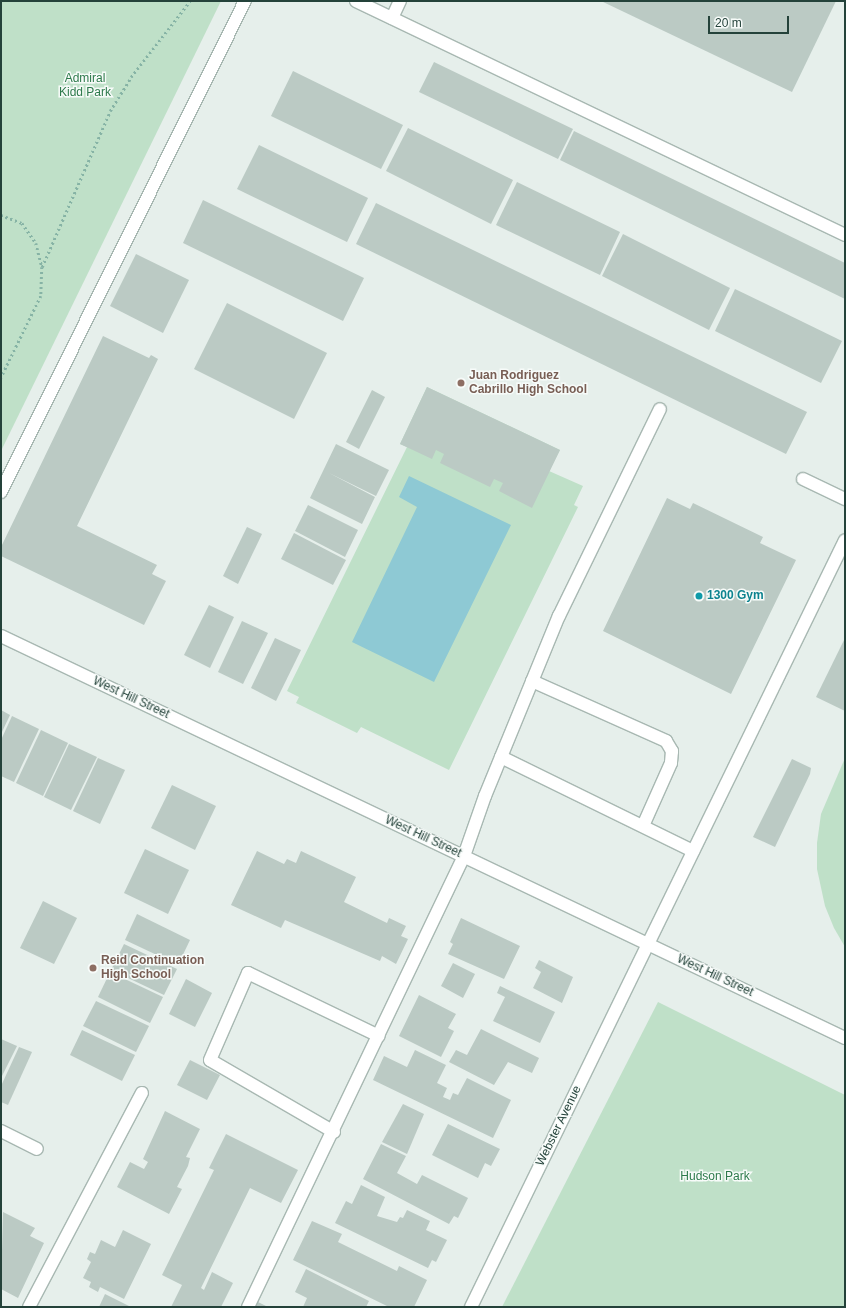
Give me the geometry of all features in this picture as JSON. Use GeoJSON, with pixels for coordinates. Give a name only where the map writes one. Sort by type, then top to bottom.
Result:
{"type":"FeatureCollection","features":[{"type":"Feature","properties":{"kind":"street"},"geometry":{"type":"LineString","coordinates":[[1,492],[245,1]]}},
{"type":"Feature","properties":{"kind":"street"},"geometry":{"type":"LineString","coordinates":[[356,1],[845,235]]}},
{"type":"Feature","properties":{"kind":"street"},"geometry":{"type":"LineString","coordinates":[[392,18],[400,1]]}},
{"type":"Feature","properties":{"kind":"street"},"geometry":{"type":"LineString","coordinates":[[248,1307],[334,1132],[464,856],[501,757],[559,616],[660,409]]}},
{"type":"Feature","properties":{"kind":"street"},"geometry":{"type":"LineString","coordinates":[[803,479],[845,499]]}},
{"type":"Feature","properties":{"kind":"street","name":"Webster Avenue"},"geometry":{"type":"LineString","coordinates":[[471,1307],[845,540]]}},
{"type":"Feature","properties":{"kind":"street","name":"West Hill Street"},"geometry":{"type":"LineString","coordinates":[[1,636],[845,1038]]}},
{"type":"Feature","properties":{"kind":"street"},"geometry":{"type":"LineString","coordinates":[[532,681],[666,741],[672,751],[672,763],[644,826]]}},
{"type":"Feature","properties":{"kind":"street"},"geometry":{"type":"LineString","coordinates":[[501,757],[694,851]]}},
{"type":"Feature","properties":{"kind":"street"},"geometry":{"type":"LineString","coordinates":[[334,1132],[210,1060],[248,973],[379,1036]]}},
{"type":"Feature","properties":{"kind":"street"},"geometry":{"type":"LineString","coordinates":[[30,1307],[142,1092]]}},
{"type":"Feature","properties":{"kind":"street"},"geometry":{"type":"LineString","coordinates":[[1,1131],[37,1149]]}},
{"type":"Feature","properties":{"kind":"path"},"geometry":{"type":"LineString","coordinates":[[42,267],[110,111],[131,77],[190,1]]}},
{"type":"Feature","properties":{"kind":"path"},"geometry":{"type":"LineString","coordinates":[[1,215],[22,223],[36,243],[42,267],[41,296],[1,378]]}},
{"type":"Feature","properties":{"kind":"green space","name":"Admiral Kidd Park"},"geometry":{"type":"Polygon","coordinates":[[[1,1],[221,1],[1,451],[1,1]]]}},
{"type":"Feature","properties":{"kind":"green space"},"geometry":{"type":"Polygon","coordinates":[[[427,387],[560,450],[549,471],[583,486],[574,505],[578,507],[449,770],[361,727],[357,733],[296,703],[299,697],[287,691],[407,447],[400,444],[427,387]]]}},
{"type":"Feature","properties":{"kind":"green space"},"geometry":{"type":"Polygon","coordinates":[[[845,758],[845,947],[834,928],[825,906],[817,869],[817,843],[821,814],[845,758]]]}},
{"type":"Feature","properties":{"kind":"green space","name":"Hudson Park"},"geometry":{"type":"Polygon","coordinates":[[[658,1002],[845,1095],[845,1307],[502,1307],[658,1002]]]}},
{"type":"Feature","properties":{"kind":"water"},"geometry":{"type":"Polygon","coordinates":[[[409,476],[511,525],[434,682],[352,642],[417,507],[399,497],[409,476]]]}},
{"type":"Feature","properties":{"kind":"building"},"geometry":{"type":"Polygon","coordinates":[[[601,1],[836,1],[792,92],[601,1]]]}},
{"type":"Feature","properties":{"kind":"building"},"geometry":{"type":"Polygon","coordinates":[[[434,62],[573,129],[558,159],[419,92],[434,62]]]}},
{"type":"Feature","properties":{"kind":"building"},"geometry":{"type":"Polygon","coordinates":[[[293,71],[403,125],[381,169],[271,116],[293,71]]]}},
{"type":"Feature","properties":{"kind":"building"},"geometry":{"type":"Polygon","coordinates":[[[408,128],[513,180],[491,224],[386,171],[408,128]]]}},
{"type":"Feature","properties":{"kind":"building"},"geometry":{"type":"Polygon","coordinates":[[[574,131],[845,263],[845,299],[560,160],[574,131]]]}},
{"type":"Feature","properties":{"kind":"building"},"geometry":{"type":"Polygon","coordinates":[[[259,145],[368,198],[347,242],[237,189],[259,145]]]}},
{"type":"Feature","properties":{"kind":"building"},"geometry":{"type":"Polygon","coordinates":[[[517,182],[620,232],[600,275],[496,225],[517,182]]]}},
{"type":"Feature","properties":{"kind":"building"},"geometry":{"type":"Polygon","coordinates":[[[203,200],[364,278],[343,321],[183,243],[203,200]]]}},
{"type":"Feature","properties":{"kind":"building"},"geometry":{"type":"Polygon","coordinates":[[[376,203],[807,412],[786,454],[356,244],[376,203]]]}},
{"type":"Feature","properties":{"kind":"building"},"geometry":{"type":"Polygon","coordinates":[[[623,234],[730,288],[709,330],[602,276],[623,234]]]}},
{"type":"Feature","properties":{"kind":"building"},"geometry":{"type":"Polygon","coordinates":[[[136,254],[189,280],[163,333],[110,306],[136,254]]]}},
{"type":"Feature","properties":{"kind":"building"},"geometry":{"type":"Polygon","coordinates":[[[735,289],[842,341],[821,383],[715,331],[735,289]]]}},
{"type":"Feature","properties":{"kind":"building"},"geometry":{"type":"Polygon","coordinates":[[[227,303],[327,353],[294,419],[194,369],[227,303]]]}},
{"type":"Feature","properties":{"kind":"building"},"geometry":{"type":"Polygon","coordinates":[[[103,336],[149,358],[151,355],[158,359],[77,526],[157,565],[152,574],[166,581],[144,625],[1,556],[1,547],[103,336]]]}},
{"type":"Feature","properties":{"kind":"building"},"geometry":{"type":"Polygon","coordinates":[[[427,387],[560,450],[532,508],[499,491],[503,483],[494,479],[490,487],[440,463],[444,454],[436,450],[432,459],[400,444],[427,387]]]}},
{"type":"Feature","properties":{"kind":"building"},"geometry":{"type":"Polygon","coordinates":[[[372,390],[385,397],[359,449],[346,442],[372,390]]]}},
{"type":"Feature","properties":{"kind":"building"},"geometry":{"type":"Polygon","coordinates":[[[336,444],[389,470],[376,496],[329,473],[375,497],[362,524],[310,498],[336,444]]]}},
{"type":"Feature","properties":{"kind":"building","name":"1300 Gym"},"geometry":{"type":"Polygon","coordinates":[[[667,498],[690,509],[693,503],[763,537],[760,543],[796,560],[731,694],[603,631],[667,498]]]}},
{"type":"Feature","properties":{"kind":"building"},"geometry":{"type":"Polygon","coordinates":[[[308,505],[358,530],[345,557],[295,531],[308,505]]]}},
{"type":"Feature","properties":{"kind":"building"},"geometry":{"type":"Polygon","coordinates":[[[247,527],[262,534],[238,584],[223,576],[247,527]]]}},
{"type":"Feature","properties":{"kind":"building"},"geometry":{"type":"Polygon","coordinates":[[[294,533],[346,560],[333,585],[281,559],[294,533]]]}},
{"type":"Feature","properties":{"kind":"building"},"geometry":{"type":"Polygon","coordinates":[[[209,605],[234,617],[210,668],[184,655],[209,605]]]}},
{"type":"Feature","properties":{"kind":"building"},"geometry":{"type":"Polygon","coordinates":[[[242,621],[268,633],[243,684],[218,672],[242,621]]]}},
{"type":"Feature","properties":{"kind":"building"},"geometry":{"type":"Polygon","coordinates":[[[275,638],[301,650],[276,701],[251,688],[275,638]]]}},
{"type":"Feature","properties":{"kind":"building"},"geometry":{"type":"Polygon","coordinates":[[[845,638],[845,711],[816,697],[845,638]]]}},
{"type":"Feature","properties":{"kind":"building"},"geometry":{"type":"Polygon","coordinates":[[[1,710],[10,715],[1,734],[1,710]]]}},
{"type":"Feature","properties":{"kind":"building"},"geometry":{"type":"Polygon","coordinates":[[[12,716],[39,729],[14,782],[1,776],[1,740],[12,716]]]}},
{"type":"Feature","properties":{"kind":"building"},"geometry":{"type":"Polygon","coordinates":[[[41,730],[68,743],[43,796],[16,783],[41,730]]]}},
{"type":"Feature","properties":{"kind":"building"},"geometry":{"type":"Polygon","coordinates":[[[69,744],[97,757],[71,810],[44,797],[69,744]]]}},
{"type":"Feature","properties":{"kind":"building"},"geometry":{"type":"Polygon","coordinates":[[[98,758],[125,770],[100,824],[73,811],[98,758]]]}},
{"type":"Feature","properties":{"kind":"building"},"geometry":{"type":"Polygon","coordinates":[[[792,759],[811,768],[810,774],[775,847],[753,837],[792,759]]]}},
{"type":"Feature","properties":{"kind":"building"},"geometry":{"type":"Polygon","coordinates":[[[172,785],[216,806],[195,850],[151,828],[172,785]]]}},
{"type":"Feature","properties":{"kind":"building"},"geometry":{"type":"Polygon","coordinates":[[[145,849],[189,870],[168,914],[124,893],[145,849]]]}},
{"type":"Feature","properties":{"kind":"building"},"geometry":{"type":"Polygon","coordinates":[[[257,851],[284,864],[287,859],[296,863],[301,851],[356,877],[344,902],[387,923],[389,918],[406,926],[401,936],[408,939],[396,964],[382,956],[380,961],[285,920],[281,928],[231,905],[257,851]]]}},
{"type":"Feature","properties":{"kind":"building"},"geometry":{"type":"Polygon","coordinates":[[[43,901],[77,918],[54,964],[20,948],[43,901]]]}},
{"type":"Feature","properties":{"kind":"building"},"geometry":{"type":"Polygon","coordinates":[[[137,914],[190,940],[178,965],[125,940],[137,914]]]}},
{"type":"Feature","properties":{"kind":"building"},"geometry":{"type":"Polygon","coordinates":[[[461,918],[520,946],[504,979],[448,954],[453,944],[450,942],[461,918]]]}},
{"type":"Feature","properties":{"kind":"building"},"geometry":{"type":"Polygon","coordinates":[[[124,944],[177,969],[164,995],[111,970],[124,944]]]}},
{"type":"Feature","properties":{"kind":"building"},"geometry":{"type":"Polygon","coordinates":[[[539,960],[573,977],[562,1003],[533,988],[541,972],[535,968],[539,960]]]}},
{"type":"Feature","properties":{"kind":"building"},"geometry":{"type":"Polygon","coordinates":[[[453,963],[475,974],[463,998],[441,986],[453,963]]]}},
{"type":"Feature","properties":{"kind":"building"},"geometry":{"type":"Polygon","coordinates":[[[110,972],[163,997],[150,1023],[98,997],[110,972]]]}},
{"type":"Feature","properties":{"kind":"building"},"geometry":{"type":"Polygon","coordinates":[[[186,979],[212,993],[195,1027],[169,1014],[186,979]]]}},
{"type":"Feature","properties":{"kind":"building"},"geometry":{"type":"Polygon","coordinates":[[[500,986],[555,1012],[540,1043],[493,1021],[505,997],[497,993],[500,986]]]}},
{"type":"Feature","properties":{"kind":"building"},"geometry":{"type":"Polygon","coordinates":[[[419,995],[456,1014],[448,1028],[454,1031],[441,1057],[399,1036],[419,995]]]}},
{"type":"Feature","properties":{"kind":"building"},"geometry":{"type":"Polygon","coordinates":[[[96,1001],[149,1026],[136,1052],[83,1026],[96,1001]]]}},
{"type":"Feature","properties":{"kind":"building"},"geometry":{"type":"Polygon","coordinates":[[[481,1029],[539,1058],[532,1073],[508,1062],[494,1085],[449,1062],[456,1050],[467,1055],[481,1029]]]}},
{"type":"Feature","properties":{"kind":"building"},"geometry":{"type":"Polygon","coordinates":[[[82,1030],[135,1055],[122,1081],[70,1055],[82,1030]]]}},
{"type":"Feature","properties":{"kind":"building"},"geometry":{"type":"Polygon","coordinates":[[[1,1039],[17,1046],[1,1078],[1,1039]]]}},
{"type":"Feature","properties":{"kind":"building"},"geometry":{"type":"Polygon","coordinates":[[[19,1047],[32,1052],[8,1105],[1,1102],[1,1086],[19,1047]]]}},
{"type":"Feature","properties":{"kind":"building"},"geometry":{"type":"Polygon","coordinates":[[[415,1050],[446,1065],[437,1083],[447,1088],[443,1097],[450,1100],[453,1093],[458,1095],[467,1078],[511,1100],[493,1138],[373,1080],[384,1056],[407,1067],[415,1050]]]}},
{"type":"Feature","properties":{"kind":"building"},"geometry":{"type":"Polygon","coordinates":[[[190,1060],[220,1075],[207,1100],[177,1085],[190,1060]]]}},
{"type":"Feature","properties":{"kind":"building"},"geometry":{"type":"Polygon","coordinates":[[[403,1104],[424,1114],[407,1154],[382,1142],[403,1104]]]}},
{"type":"Feature","properties":{"kind":"building"},"geometry":{"type":"Polygon","coordinates":[[[165,1111],[200,1129],[186,1157],[190,1158],[188,1166],[177,1187],[182,1189],[169,1214],[117,1187],[130,1162],[144,1169],[148,1162],[143,1159],[165,1111]]]}},
{"type":"Feature","properties":{"kind":"building"},"geometry":{"type":"Polygon","coordinates":[[[448,1124],[500,1149],[491,1166],[485,1163],[478,1178],[432,1155],[448,1124]]]}},
{"type":"Feature","properties":{"kind":"building"},"geometry":{"type":"Polygon","coordinates":[[[226,1134],[298,1170],[281,1203],[250,1188],[201,1288],[204,1290],[212,1272],[233,1283],[221,1307],[171,1307],[182,1285],[162,1275],[214,1170],[209,1168],[226,1134]]]}},
{"type":"Feature","properties":{"kind":"building"},"geometry":{"type":"Polygon","coordinates":[[[381,1144],[406,1156],[397,1173],[417,1184],[422,1175],[468,1198],[458,1218],[454,1216],[449,1224],[363,1179],[381,1144]]]}},
{"type":"Feature","properties":{"kind":"building"},"geometry":{"type":"Polygon","coordinates":[[[361,1185],[385,1197],[377,1216],[397,1222],[400,1217],[403,1218],[407,1210],[430,1221],[426,1230],[447,1240],[436,1262],[432,1260],[428,1268],[335,1223],[346,1201],[352,1204],[361,1185]]]}},
{"type":"Feature","properties":{"kind":"building"},"geometry":{"type":"Polygon","coordinates":[[[3,1212],[35,1228],[30,1236],[44,1243],[18,1298],[1,1289],[3,1212]]]}},
{"type":"Feature","properties":{"kind":"building"},"geometry":{"type":"Polygon","coordinates":[[[312,1221],[342,1234],[338,1242],[397,1271],[399,1266],[427,1280],[414,1307],[389,1307],[293,1260],[312,1221]]]}},
{"type":"Feature","properties":{"kind":"building"},"geometry":{"type":"Polygon","coordinates":[[[123,1230],[151,1244],[124,1299],[100,1287],[98,1292],[89,1287],[91,1282],[83,1278],[91,1262],[87,1259],[90,1252],[95,1254],[101,1240],[115,1247],[123,1230]]]}},
{"type":"Feature","properties":{"kind":"building"},"geometry":{"type":"Polygon","coordinates":[[[306,1269],[369,1301],[366,1307],[303,1307],[307,1298],[295,1292],[306,1269]]]}},
{"type":"Feature","properties":{"kind":"building"},"geometry":{"type":"Polygon","coordinates":[[[105,1294],[131,1307],[99,1307],[105,1294]]]}},
{"type":"Feature","properties":{"kind":"building"},"geometry":{"type":"Polygon","coordinates":[[[258,1302],[268,1307],[256,1307],[258,1302]]]}},
{"type":"Feature","properties":{"kind":"place","name":"Juan Rodriguez Cabrillo High School"},"geometry":{"type":"Point","coordinates":[461,383]}},
{"type":"Feature","properties":{"kind":"place","name":"1300 Gym"},"geometry":{"type":"Point","coordinates":[699,596]}},
{"type":"Feature","properties":{"kind":"place","name":"Reid Continuation High School"},"geometry":{"type":"Point","coordinates":[93,968]}}]}
